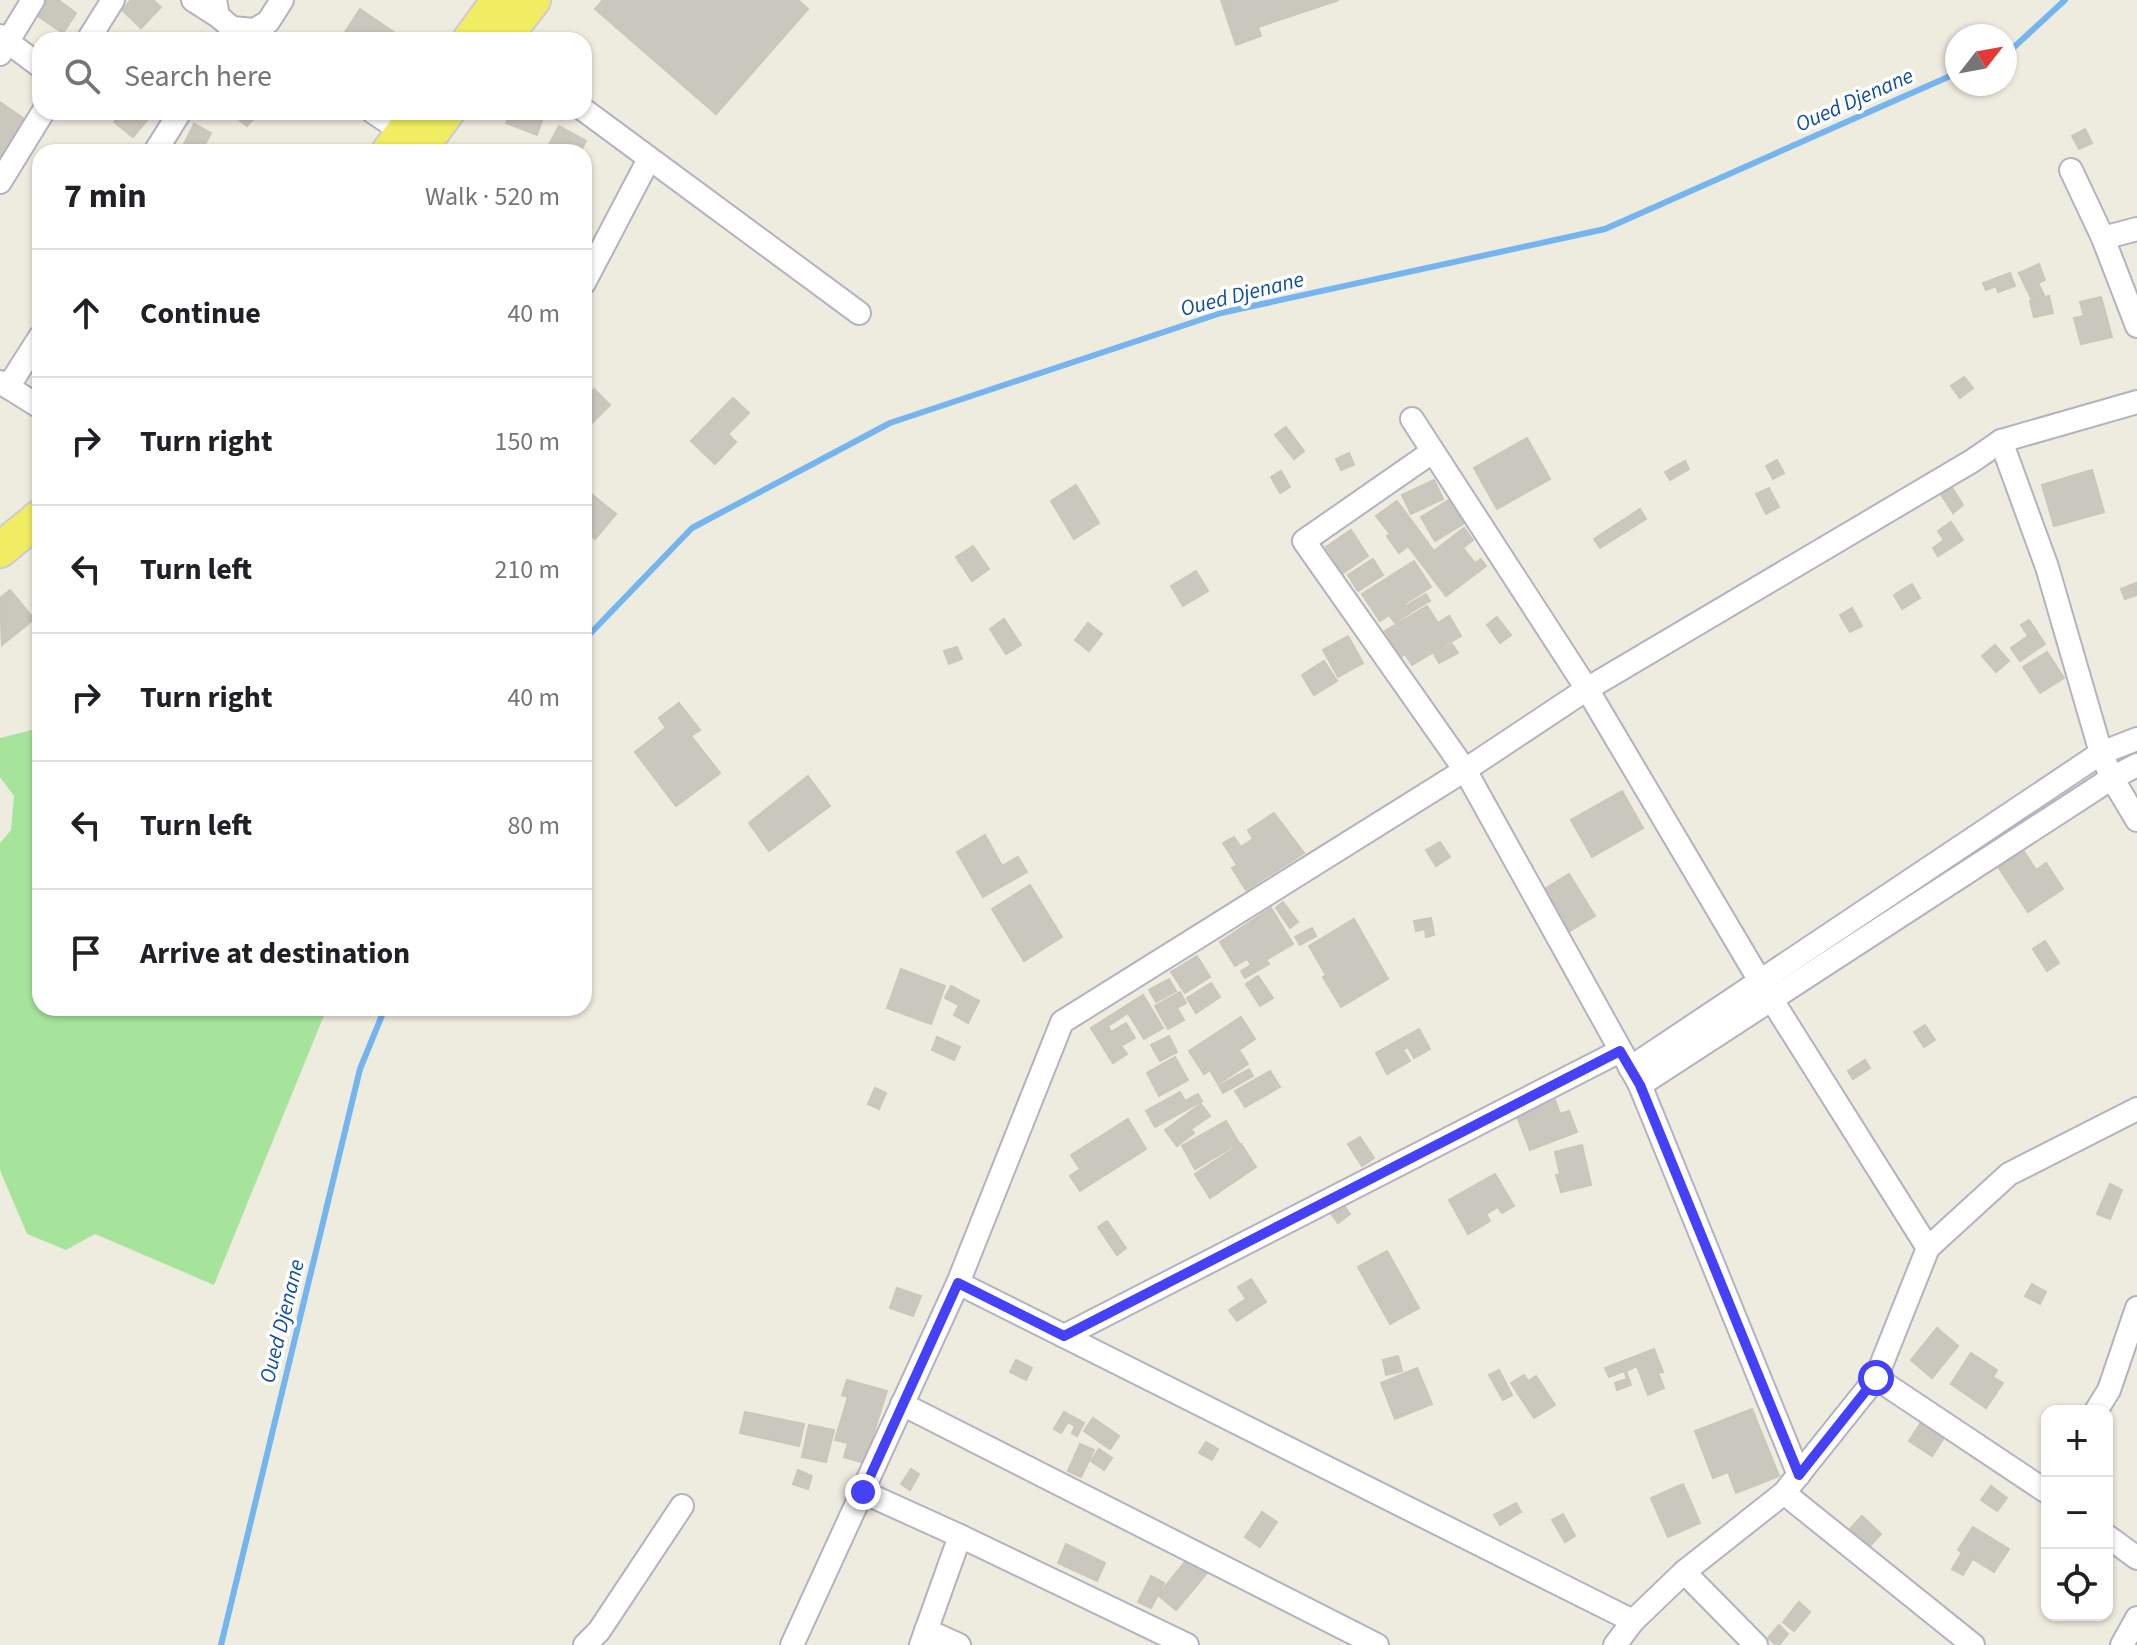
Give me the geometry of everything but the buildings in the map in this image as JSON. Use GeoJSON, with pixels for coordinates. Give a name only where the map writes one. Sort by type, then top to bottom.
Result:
{"type":"FeatureCollection","features":[{"type":"Feature","properties":{"kind":"main road"},"geometry":{"type":"LineString","coordinates":[[480,32],[516,3]]}},
{"type":"Feature","properties":{"kind":"main road"},"geometry":{"type":"LineString","coordinates":[[505,32],[516,3]]}},
{"type":"Feature","properties":{"kind":"main road"},"geometry":{"type":"LineString","coordinates":[[406,137],[434,120]]}},
{"type":"Feature","properties":{"kind":"main road"},"geometry":{"type":"LineString","coordinates":[[0,550],[32,524]]}},
{"type":"Feature","properties":{"kind":"street"},"geometry":{"type":"LineString","coordinates":[[32,61],[2,44],[33,0]]}},
{"type":"Feature","properties":{"kind":"street"},"geometry":{"type":"LineString","coordinates":[[93,32],[113,0]]}},
{"type":"Feature","properties":{"kind":"street"},"geometry":{"type":"LineString","coordinates":[[193,0],[235,26],[268,22],[282,0]]}},
{"type":"Feature","properties":{"kind":"street"},"geometry":{"type":"LineString","coordinates":[[592,116],[859,313]]}},
{"type":"Feature","properties":{"kind":"street"},"geometry":{"type":"LineString","coordinates":[[0,182],[38,120]]}},
{"type":"Feature","properties":{"kind":"street"},"geometry":{"type":"LineString","coordinates":[[160,144],[175,120]]}},
{"type":"Feature","properties":{"kind":"street"},"geometry":{"type":"LineString","coordinates":[[384,120],[406,137]]}},
{"type":"Feature","properties":{"kind":"street"},"geometry":{"type":"LineString","coordinates":[[592,268],[649,159]]}},
{"type":"Feature","properties":{"kind":"street"},"geometry":{"type":"LineString","coordinates":[[2071,170],[2103,238],[2137,326]]}},
{"type":"Feature","properties":{"kind":"street"},"geometry":{"type":"LineString","coordinates":[[2103,238],[2137,229]]}},
{"type":"Feature","properties":{"kind":"street"},"geometry":{"type":"LineString","coordinates":[[32,347],[4,384],[32,402]]}},
{"type":"Feature","properties":{"kind":"street"},"geometry":{"type":"LineString","coordinates":[[792,1645],[958,1283],[1062,1022],[1465,770],[1587,689],[1959,469],[2001,441],[2137,402]]}},
{"type":"Feature","properties":{"kind":"street"},"geometry":{"type":"LineString","coordinates":[[1412,419],[1587,689],[1766,990],[1928,1248]]}},
{"type":"Feature","properties":{"kind":"street"},"geometry":{"type":"LineString","coordinates":[[2001,441],[2047,567],[2101,753],[2137,820]]}},
{"type":"Feature","properties":{"kind":"street"},"geometry":{"type":"LineString","coordinates":[[1432,452],[1304,541],[1465,770],[1630,1068],[1799,1475]]}},
{"type":"Feature","properties":{"kind":"street"},"geometry":{"type":"LineString","coordinates":[[1766,990],[2101,753],[2137,739]]}},
{"type":"Feature","properties":{"kind":"street"},"geometry":{"type":"LineString","coordinates":[[1064,1336],[1630,1068],[1766,990],[2137,765]]}},
{"type":"Feature","properties":{"kind":"street"},"geometry":{"type":"LineString","coordinates":[[1615,1645],[1633,1621],[1684,1572],[1784,1493],[1876,1378],[1928,1248],[2009,1174],[2137,1109]]}},
{"type":"Feature","properties":{"kind":"street"},"geometry":{"type":"LineString","coordinates":[[958,1283],[1633,1621]]}},
{"type":"Feature","properties":{"kind":"street"},"geometry":{"type":"LineString","coordinates":[[2100,1405],[2109,1390],[2137,1308]]}},
{"type":"Feature","properties":{"kind":"street"},"geometry":{"type":"LineString","coordinates":[[1876,1378],[2041,1487]]}},
{"type":"Feature","properties":{"kind":"street"},"geometry":{"type":"LineString","coordinates":[[902,1404],[1377,1645]]}},
{"type":"Feature","properties":{"kind":"street"},"geometry":{"type":"LineString","coordinates":[[863,1492],[1187,1645]]}},
{"type":"Feature","properties":{"kind":"street"},"geometry":{"type":"LineString","coordinates":[[1784,1493],[1973,1645]]}},
{"type":"Feature","properties":{"kind":"street"},"geometry":{"type":"LineString","coordinates":[[585,1645],[599,1631],[682,1506]]}},
{"type":"Feature","properties":{"kind":"street"},"geometry":{"type":"LineString","coordinates":[[959,1645],[924,1638],[960,1536]]}},
{"type":"Feature","properties":{"kind":"street"},"geometry":{"type":"LineString","coordinates":[[2113,1540],[2137,1558]]}},
{"type":"Feature","properties":{"kind":"street"},"geometry":{"type":"LineString","coordinates":[[1684,1572],[1756,1645]]}},
{"type":"Feature","properties":{"kind":"street"},"geometry":{"type":"LineString","coordinates":[[2122,1645],[2137,1618]]}},
{"type":"Feature","properties":{"kind":"green space"},"geometry":{"type":"Polygon","coordinates":[[[32,730],[32,1016],[324,1016],[214,1285],[95,1234],[66,1250],[27,1234],[0,1170],[0,843],[11,830],[14,796],[0,777],[0,738],[32,730]]]}},
{"type":"Feature","properties":{"kind":"waterway","name":"Oued Djenane"},"geometry":{"type":"LineString","coordinates":[[2017,44],[2065,0]]}},
{"type":"Feature","properties":{"kind":"waterway","name":"Oued Djenane"},"geometry":{"type":"LineString","coordinates":[[592,632],[692,528],[890,423],[1221,313],[1605,229],[1945,78]]}},
{"type":"Feature","properties":{"kind":"waterway","name":"Oued Djenane"},"geometry":{"type":"LineString","coordinates":[[221,1645],[360,1069],[382,1016]]}},
{"type":"Feature","properties":{"kind":"route"},"geometry":{"type":"LineString","coordinates":[[863,1492],[958,1283],[1064,1336],[1620,1051],[1640,1085],[1799,1475],[1876,1378]]}}]}
